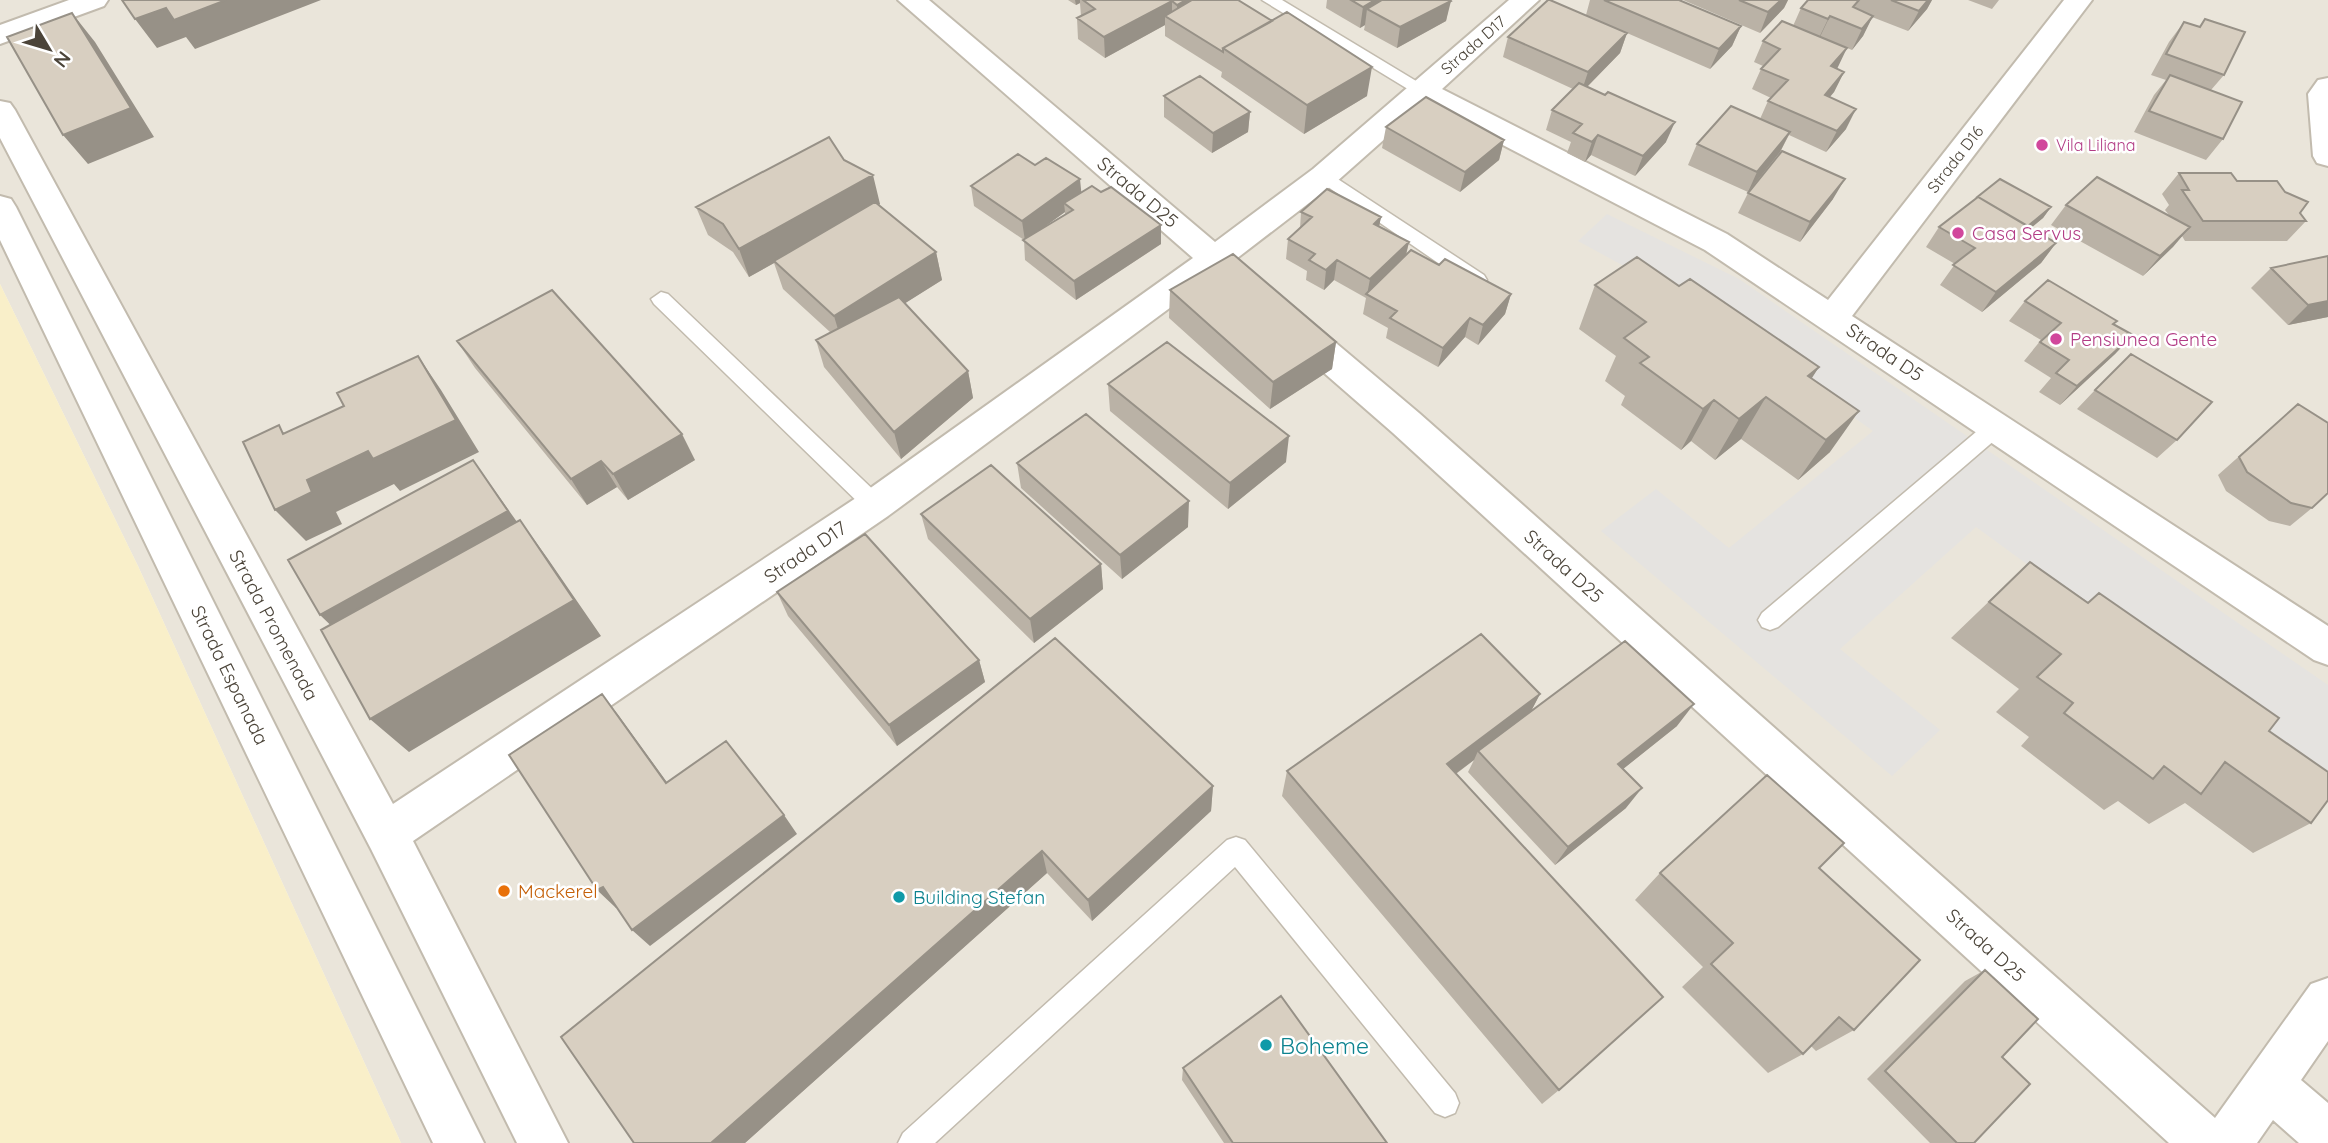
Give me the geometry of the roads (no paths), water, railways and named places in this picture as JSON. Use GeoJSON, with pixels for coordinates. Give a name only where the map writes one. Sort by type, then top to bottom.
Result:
{"type":"FeatureCollection","features":[{"type":"Feature","properties":{"kind":"street"},"geometry":{"type":"LineString","coordinates":[[0,35],[94,0]]}},
{"type":"Feature","properties":{"kind":"street","name":"Strada D25"},"geometry":{"type":"LineString","coordinates":[[912,0],[1406,423],[2206,1143]]}},
{"type":"Feature","properties":{"kind":"street","name":"Strada D17"},"geometry":{"type":"LineString","coordinates":[[386,834],[875,505],[1216,258],[1324,176],[1525,0]]}},
{"type":"Feature","properties":{"kind":"street","name":"Strada D16"},"geometry":{"type":"LineString","coordinates":[[1833,317],[2078,0]]}},
{"type":"Feature","properties":{"kind":"street"},"geometry":{"type":"LineString","coordinates":[[2328,87],[2323,94],[2328,156]]}},
{"type":"Feature","properties":{"kind":"street","name":"Strada D5"},"geometry":{"type":"LineString","coordinates":[[1422,90],[1503,135],[1716,242],[1833,317],[2328,648]]}},
{"type":"Feature","properties":{"kind":"street","name":"Strada Promenada"},"geometry":{"type":"LineString","coordinates":[[0,110],[386,834],[543,1143]]}},
{"type":"Feature","properties":{"kind":"street","name":"Strada Espanada"},"geometry":{"type":"LineString","coordinates":[[0,207],[459,1143]]}},
{"type":"Feature","properties":{"kind":"street"},"geometry":{"type":"LineString","coordinates":[[2227,1143],[2328,1001]]}},
{"type":"Feature","properties":{"kind":"street"},"geometry":{"type":"LineString","coordinates":[[2269,1084],[2328,1136]]}},
{"type":"Feature","properties":{"kind":"lane"},"geometry":{"type":"LineString","coordinates":[[1270,0],[1422,90]]}},
{"type":"Feature","properties":{"kind":"lane"},"geometry":{"type":"LineString","coordinates":[[1324,176],[1491,289]]}},
{"type":"Feature","properties":{"kind":"lane"},"geometry":{"type":"LineString","coordinates":[[661,299],[875,505]]}},
{"type":"Feature","properties":{"kind":"lane"},"geometry":{"type":"LineString","coordinates":[[1770,620],[1996,427]]}},
{"type":"Feature","properties":{"kind":"lane"},"geometry":{"type":"LineString","coordinates":[[913,1143],[1236,849],[1445,1103]]}},
{"type":"Feature","properties":{"kind":"place","name":"Vila Liliana"},"geometry":{"type":"Point","coordinates":[2042,145]}},
{"type":"Feature","properties":{"kind":"place","name":"Casa Servus"},"geometry":{"type":"Point","coordinates":[1958,233]}},
{"type":"Feature","properties":{"kind":"place","name":"Pensiunea Gente"},"geometry":{"type":"Point","coordinates":[2056,339]}},
{"type":"Feature","properties":{"kind":"place","name":"Mackerel"},"geometry":{"type":"Point","coordinates":[504,891]}},
{"type":"Feature","properties":{"kind":"place","name":"Building Stefan"},"geometry":{"type":"Point","coordinates":[899,897]}},
{"type":"Feature","properties":{"kind":"place","name":"Boheme"},"geometry":{"type":"Point","coordinates":[1266,1045]}}]}
